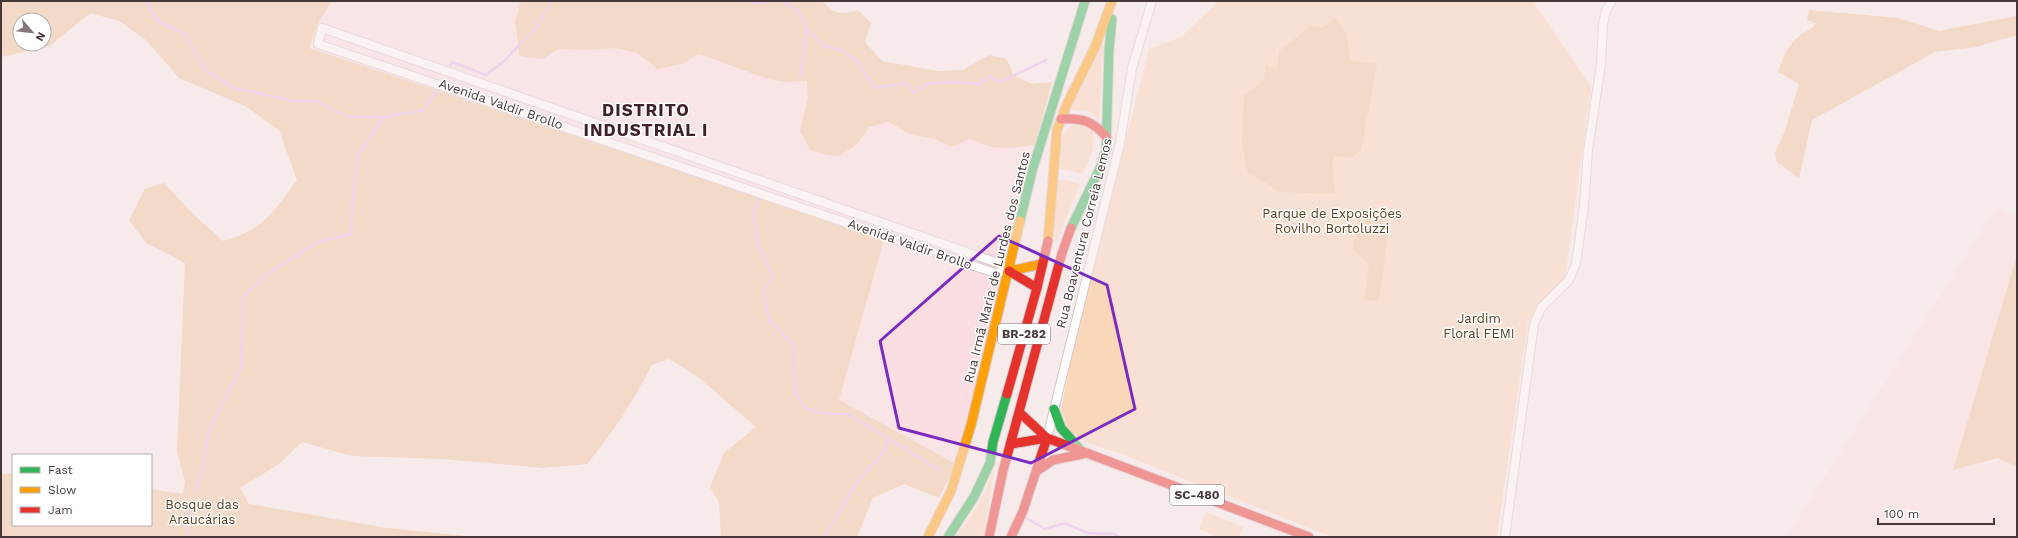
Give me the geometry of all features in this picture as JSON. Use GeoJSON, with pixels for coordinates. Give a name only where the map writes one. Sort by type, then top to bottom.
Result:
{"type":"FeatureCollection","features":[{"type":"Feature","properties":{"kind":"main road","name":"Rua Irmã Maria de Lurdes dos Santos"},"geometry":{"type":"LineString","coordinates":[[928,537],[950,491],[961,459],[1009,271],[1033,168],[1085,1]]}},
{"type":"Feature","properties":{"kind":"main road","name":"BR-282"},"geometry":{"type":"LineString","coordinates":[[948,537],[974,497],[990,464],[993,442],[1037,288],[1048,240],[1055,146],[1061,119],[1096,45],[1113,1]]}},
{"type":"Feature","properties":{"kind":"main road","name":"BR-282"},"geometry":{"type":"LineString","coordinates":[[989,537],[1003,471],[1020,413],[1062,253],[1073,224],[1101,166],[1106,150],[1109,50],[1113,1]]}},
{"type":"Feature","properties":{"kind":"main road"},"geometry":{"type":"LineString","coordinates":[[1061,119],[1076,118],[1092,122],[1097,125],[1107,138]]}},
{"type":"Feature","properties":{"kind":"main road"},"geometry":{"type":"LineString","coordinates":[[1009,271],[1042,264]]}},
{"type":"Feature","properties":{"kind":"main road"},"geometry":{"type":"LineString","coordinates":[[1009,271],[1037,288]]}},
{"type":"Feature","properties":{"kind":"main road"},"geometry":{"type":"LineString","coordinates":[[1054,409],[1061,428],[1085,453]]}},
{"type":"Feature","properties":{"kind":"main road","name":"SC-480"},"geometry":{"type":"LineString","coordinates":[[1020,413],[1047,438],[1309,537]]}},
{"type":"Feature","properties":{"kind":"main road"},"geometry":{"type":"LineString","coordinates":[[1011,444],[1047,438]]}},
{"type":"Feature","properties":{"kind":"main road","name":"Rua Boaventura Correia Lemos"},"geometry":{"type":"LineString","coordinates":[[1011,537],[1023,511],[1047,438]]}},
{"type":"Feature","properties":{"kind":"main road"},"geometry":{"type":"LineString","coordinates":[[1037,471],[1054,460],[1085,453]]}},
{"type":"Feature","properties":{"kind":"street","name":"Rua Boaventura Correia Lemos"},"geometry":{"type":"LineString","coordinates":[[1047,438],[1120,143],[1132,68],[1152,1]]}},
{"type":"Feature","properties":{"kind":"street"},"geometry":{"type":"LineString","coordinates":[[1505,537],[1534,324],[1541,308],[1569,280],[1576,264],[1584,206],[1588,150],[1601,64],[1603,24],[1606,10],[1612,1]]}},
{"type":"Feature","properties":{"kind":"street","name":"Avenida Valdir Brollo"},"geometry":{"type":"LineString","coordinates":[[322,28],[998,263],[1009,271],[995,273],[318,44],[322,28]]}},
{"type":"Feature","properties":{"kind":"highlighted area"},"geometry":{"type":"Polygon","coordinates":[[[999,236],[1107,285],[1135,409],[1031,463],[899,428],[880,341],[999,236]]]}},
{"type":"Feature","properties":{"kind":"shaded area"},"geometry":{"type":"Polygon","coordinates":[[[332,1],[521,1],[515,22],[543,59],[558,49],[585,50],[615,47],[637,53],[657,69],[682,64],[697,54],[718,60],[746,72],[786,82],[808,81],[808,98],[800,131],[810,150],[827,155],[841,156],[857,144],[869,127],[888,122],[912,135],[935,139],[948,146],[970,139],[991,147],[1035,145],[956,464],[839,400],[883,239],[309,48],[319,21],[332,1]]]}},
{"type":"Feature","properties":{"kind":"shaded area"},"geometry":{"type":"Polygon","coordinates":[[[1997,207],[2017,218],[2017,255],[1953,469],[2003,460],[2017,467],[2017,537],[1787,537],[1997,207]]]}},
{"type":"Feature","properties":{"kind":"green space","name":"Bosque das Araucárias"},"geometry":{"type":"Polygon","coordinates":[[[1,1],[332,1],[319,21],[309,48],[884,239],[839,400],[956,464],[939,498],[904,484],[873,498],[857,537],[721,537],[719,502],[710,487],[724,453],[756,427],[698,377],[669,359],[652,365],[622,416],[587,464],[543,468],[444,459],[352,456],[302,442],[279,464],[240,488],[249,504],[387,528],[477,537],[1,537],[1,474],[12,474],[12,526],[152,526],[152,489],[183,494],[185,482],[177,451],[185,263],[146,243],[129,220],[145,189],[164,183],[194,215],[223,241],[248,232],[258,225],[274,210],[297,180],[279,130],[245,106],[179,78],[146,40],[119,21],[90,13],[52,44],[52,12],[12,12],[12,52],[23,52],[1,57],[1,1]]]}},
{"type":"Feature","properties":{"kind":"green space"},"geometry":{"type":"Polygon","coordinates":[[[521,1],[822,1],[838,13],[847,13],[858,10],[871,23],[865,42],[882,61],[939,71],[963,70],[989,55],[1007,59],[1013,75],[1032,84],[1052,82],[1035,145],[1010,148],[991,147],[970,139],[951,147],[935,139],[912,135],[888,122],[869,127],[857,144],[840,156],[827,155],[810,150],[800,131],[808,98],[807,81],[786,82],[775,80],[698,54],[682,64],[657,69],[637,53],[615,48],[585,50],[558,49],[543,59],[520,56],[515,22],[521,1]]]}},
{"type":"Feature","properties":{"kind":"green space","name":"Parque de Exposições Rovilho Bortoluzzi"},"geometry":{"type":"Polygon","coordinates":[[[1219,1],[1533,1],[1591,87],[1565,279],[1536,309],[1528,322],[1497,537],[1332,537],[1119,453],[1084,442],[1068,429],[1061,410],[1074,344],[1149,49],[1181,37],[1219,1]]]}},
{"type":"Feature","properties":{"kind":"green space"},"geometry":{"type":"Polygon","coordinates":[[[1809,10],[1898,18],[1939,31],[2017,16],[2017,35],[1976,47],[1935,52],[1812,120],[1799,178],[1777,162],[1775,152],[1785,131],[1799,84],[1778,72],[1784,56],[1793,41],[1811,29],[1816,23],[1807,20],[1809,10]]]}},
{"type":"Feature","properties":{"kind":"green space"},"geometry":{"type":"Polygon","coordinates":[[[1336,18],[1346,33],[1351,60],[1377,64],[1361,151],[1351,158],[1335,156],[1332,164],[1335,194],[1280,192],[1247,171],[1242,143],[1244,95],[1264,80],[1266,66],[1277,69],[1279,51],[1311,26],[1322,28],[1336,18]]]}},
{"type":"Feature","properties":{"kind":"green space"},"geometry":{"type":"Polygon","coordinates":[[[1104,33],[1099,122],[1091,112],[1069,110],[1104,33]]]}},
{"type":"Feature","properties":{"kind":"green space"},"geometry":{"type":"Polygon","coordinates":[[[1078,124],[1092,129],[1094,141],[1092,153],[1083,174],[1056,168],[1061,141],[1067,129],[1078,124]]]}},
{"type":"Feature","properties":{"kind":"green space"},"geometry":{"type":"Polygon","coordinates":[[[1054,179],[1066,180],[1080,184],[1056,244],[1054,225],[1054,179]]]}},
{"type":"Feature","properties":{"kind":"green space"},"geometry":{"type":"Polygon","coordinates":[[[1359,209],[1391,212],[1379,301],[1364,300],[1369,265],[1353,250],[1359,209]]]}},
{"type":"Feature","properties":{"kind":"green space"},"geometry":{"type":"Polygon","coordinates":[[[2017,255],[2017,467],[1998,458],[1953,470],[2017,255]]]}},
{"type":"Feature","properties":{"kind":"green space"},"geometry":{"type":"Polygon","coordinates":[[[995,466],[983,537],[955,537],[968,520],[978,503],[995,466]]]}},
{"type":"Feature","properties":{"kind":"green space"},"geometry":{"type":"Polygon","coordinates":[[[1206,512],[1243,527],[1239,537],[1217,537],[1199,529],[1206,512]]]}},
{"type":"Feature","properties":{"kind":"waterway"},"geometry":{"type":"LineString","coordinates":[[146,1],[158,21],[185,34],[205,70],[234,88],[294,101],[317,101],[347,117],[384,117]]}},
{"type":"Feature","properties":{"kind":"waterway"},"geometry":{"type":"LineString","coordinates":[[449,68],[452,62],[486,75],[503,62],[536,28],[551,1]]}},
{"type":"Feature","properties":{"kind":"waterway"},"geometry":{"type":"LineString","coordinates":[[750,1],[753,3],[781,1],[798,10],[807,28],[823,46],[842,50],[857,61],[875,88],[906,83],[914,93],[927,84],[951,82],[980,84],[990,76],[1000,82],[1046,60]]}},
{"type":"Feature","properties":{"kind":"waterway"},"geometry":{"type":"LineString","coordinates":[[800,77],[807,28]]}},
{"type":"Feature","properties":{"kind":"waterway"},"geometry":{"type":"LineString","coordinates":[[196,490],[202,471],[209,430],[241,368],[243,297],[269,273],[317,242],[351,234],[353,196],[359,154],[384,117],[424,110],[438,88]]}},
{"type":"Feature","properties":{"kind":"waterway"},"geometry":{"type":"LineString","coordinates":[[759,198],[753,215],[759,246],[773,277],[763,292],[770,321],[793,345],[795,392],[805,408],[827,414],[848,414],[939,470]]}},
{"type":"Feature","properties":{"kind":"waterway"},"geometry":{"type":"LineString","coordinates":[[824,537],[858,481],[884,452],[889,439]]}},
{"type":"Feature","properties":{"kind":"waterway"},"geometry":{"type":"LineString","coordinates":[[188,537],[186,518],[192,502]]}},
{"type":"Feature","properties":{"kind":"waterway"},"geometry":{"type":"LineString","coordinates":[[1026,518],[1045,529],[1065,523],[1087,533],[1114,534],[1120,537]]}},
{"type":"Feature","properties":{"kind":"traffic: fast"},"geometry":{"type":"LineString","coordinates":[[1020,221],[1033,168],[1085,1]]}},
{"type":"Feature","properties":{"kind":"traffic: fast"},"geometry":{"type":"LineString","coordinates":[[1071,228],[1101,166],[1106,150],[1109,50],[1112,19]]}},
{"type":"Feature","properties":{"kind":"traffic: fast"},"geometry":{"type":"LineString","coordinates":[[948,537],[974,497],[990,463],[993,442],[1007,394]]}},
{"type":"Feature","properties":{"kind":"traffic: fast"},"geometry":{"type":"LineString","coordinates":[[1054,409],[1061,428],[1079,448]]}},
{"type":"Feature","properties":{"kind":"traffic: slow"},"geometry":{"type":"LineString","coordinates":[[1048,241],[1057,130],[1067,104],[1096,45],[1112,1]]}},
{"type":"Feature","properties":{"kind":"traffic: slow"},"geometry":{"type":"LineString","coordinates":[[928,537],[951,491],[971,425],[1020,221]]}},
{"type":"Feature","properties":{"kind":"traffic: slow"},"geometry":{"type":"LineString","coordinates":[[1009,271],[1042,264]]}},
{"type":"Feature","properties":{"kind":"traffic: jam"},"geometry":{"type":"LineString","coordinates":[[1061,119],[1075,119],[1092,124],[1107,138]]}},
{"type":"Feature","properties":{"kind":"traffic: jam"},"geometry":{"type":"LineString","coordinates":[[989,537],[1003,471],[1062,253],[1071,228]]}},
{"type":"Feature","properties":{"kind":"traffic: jam"},"geometry":{"type":"LineString","coordinates":[[1007,394],[1037,288],[1048,241]]}},
{"type":"Feature","properties":{"kind":"traffic: jam"},"geometry":{"type":"LineString","coordinates":[[1009,271],[1037,288]]}},
{"type":"Feature","properties":{"kind":"traffic: jam"},"geometry":{"type":"LineString","coordinates":[[1020,413],[1047,438],[1309,537]]}},
{"type":"Feature","properties":{"kind":"traffic: jam"},"geometry":{"type":"LineString","coordinates":[[1011,537],[1023,511],[1047,438]]}},
{"type":"Feature","properties":{"kind":"traffic: jam"},"geometry":{"type":"LineString","coordinates":[[1011,444],[1047,438]]}},
{"type":"Feature","properties":{"kind":"traffic: jam"},"geometry":{"type":"LineString","coordinates":[[1037,471],[1053,460],[1083,454]]}},
{"type":"Feature","properties":{"kind":"district","name":"DISTRITO INDUSTRIAL I"},"geometry":{"type":"Point","coordinates":[646,120]}},
{"type":"Feature","properties":{"kind":"park label","name":"Jardim Floral FEMI"},"geometry":{"type":"Point","coordinates":[1479,326]}}]}
